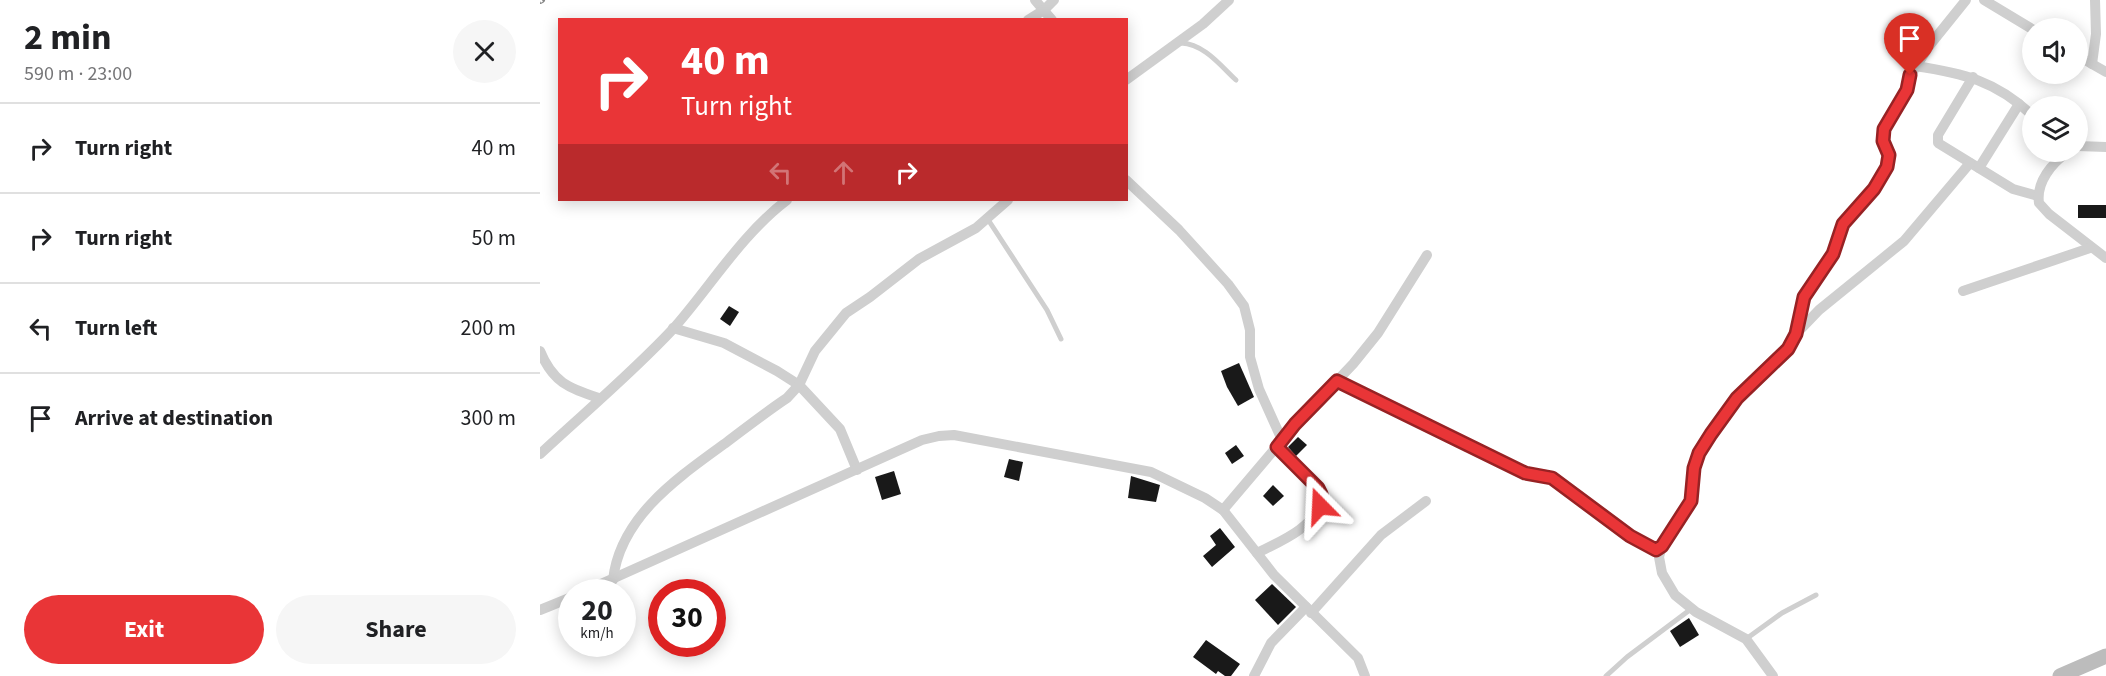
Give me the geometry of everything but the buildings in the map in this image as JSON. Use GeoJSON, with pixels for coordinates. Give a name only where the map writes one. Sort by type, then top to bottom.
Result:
{"type":"FeatureCollection","features":[{"type":"Feature","properties":{"kind":"street"},"geometry":{"type":"LineString","coordinates":[[1035,0],[1050,18]]}},
{"type":"Feature","properties":{"kind":"street"},"geometry":{"type":"LineString","coordinates":[[1032,18],[1054,0]]}},
{"type":"Feature","properties":{"kind":"street"},"geometry":{"type":"LineString","coordinates":[[1128,79],[1203,24],[1229,0]]}},
{"type":"Feature","properties":{"kind":"street"},"geometry":{"type":"LineString","coordinates":[[1796,334],[1804,297],[1833,254],[1843,224],[1874,189],[1887,167],[1889,155],[1883,141],[1884,129],[1907,90],[1910,75],[1966,0]]}},
{"type":"Feature","properties":{"kind":"street"},"geometry":{"type":"LineString","coordinates":[[2092,64],[2096,34],[2095,0]]}},
{"type":"Feature","properties":{"kind":"street"},"geometry":{"type":"LineString","coordinates":[[1988,1],[2022,23]]}},
{"type":"Feature","properties":{"kind":"street"},"geometry":{"type":"LineString","coordinates":[[2088,62],[2106,72]]}},
{"type":"Feature","properties":{"kind":"street"},"geometry":{"type":"LineString","coordinates":[[1915,66],[1972,77],[1991,86],[2022,107]]}},
{"type":"Feature","properties":{"kind":"street"},"geometry":{"type":"LineString","coordinates":[[1972,77],[1937,139],[1941,146],[2013,189],[2038,196]]}},
{"type":"Feature","properties":{"kind":"street"},"geometry":{"type":"LineString","coordinates":[[1773,676],[1746,639],[1691,609],[1675,595],[1662,573],[1659,557],[1662,546],[1691,501],[1694,468],[1699,453],[1737,398],[1788,349],[1796,334],[1819,310],[1904,241],[1974,165],[2019,104]]}},
{"type":"Feature","properties":{"kind":"street"},"geometry":{"type":"LineString","coordinates":[[2088,146],[2106,147]]}},
{"type":"Feature","properties":{"kind":"street"},"geometry":{"type":"LineString","coordinates":[[2058,162],[2046,174],[2040,186],[2039,203],[2090,248],[2106,258]]}},
{"type":"Feature","properties":{"kind":"street"},"geometry":{"type":"LineString","coordinates":[[1128,182],[1179,230],[1228,284],[1244,306],[1250,330],[1250,357],[1259,389],[1280,444],[1318,488],[1322,500],[1314,517],[1304,527],[1257,554]]}},
{"type":"Feature","properties":{"kind":"street"},"geometry":{"type":"LineString","coordinates":[[540,454],[674,328],[747,237],[767,215],[786,201]]}},
{"type":"Feature","properties":{"kind":"street"},"geometry":{"type":"LineString","coordinates":[[613,579],[615,563],[629,531],[646,509],[691,469],[787,399],[799,385],[816,351],[846,313],[919,259],[960,238],[1007,201]]}},
{"type":"Feature","properties":{"kind":"street"},"geometry":{"type":"LineString","coordinates":[[1963,291],[2090,248]]}},
{"type":"Feature","properties":{"kind":"street"},"geometry":{"type":"LineString","coordinates":[[1223,510],[1378,333],[1427,255]]}},
{"type":"Feature","properties":{"kind":"street"},"geometry":{"type":"LineString","coordinates":[[674,328],[724,343],[799,385],[840,429],[856,470]]}},
{"type":"Feature","properties":{"kind":"street"},"geometry":{"type":"LineString","coordinates":[[540,351],[546,367],[554,377],[573,390],[599,398]]}},
{"type":"Feature","properties":{"kind":"street"},"geometry":{"type":"LineString","coordinates":[[1337,381],[1525,473],[1552,478],[1630,536],[1656,550],[1662,546]]}},
{"type":"Feature","properties":{"kind":"street"},"geometry":{"type":"LineString","coordinates":[[615,579],[922,440],[954,435],[1151,472],[1180,485],[1223,510],[1274,575],[1358,658],[1365,676]]}},
{"type":"Feature","properties":{"kind":"street"},"geometry":{"type":"LineString","coordinates":[[1254,676],[1271,643],[1309,610],[1381,535],[1426,501]]}},
{"type":"Feature","properties":{"kind":"street"},"geometry":{"type":"LineString","coordinates":[[540,610],[558,603]]}},
{"type":"Feature","properties":{"kind":"street"},"geometry":{"type":"LineString","coordinates":[[2060,676],[2106,656]]}},
{"type":"Feature","properties":{"kind":"lane"},"geometry":{"type":"LineString","coordinates":[[1176,43],[1199,48],[1236,80]]}},
{"type":"Feature","properties":{"kind":"lane"},"geometry":{"type":"LineString","coordinates":[[987,218],[1047,310],[1061,339]]}},
{"type":"Feature","properties":{"kind":"lane"},"geometry":{"type":"LineString","coordinates":[[1746,639],[1782,613],[1816,595]]}},
{"type":"Feature","properties":{"kind":"lane"},"geometry":{"type":"LineString","coordinates":[[1606,676],[1627,657],[1691,609]]}},
{"type":"Feature","properties":{"kind":"route"},"geometry":{"type":"LineString","coordinates":[[1320,506],[1322,500],[1318,488],[1277,447],[1295,424],[1337,381],[1525,473],[1552,478],[1630,536],[1656,550],[1662,546],[1691,501],[1694,468],[1699,453],[1737,398],[1788,349],[1796,334],[1804,297],[1833,254],[1843,224],[1874,189],[1887,167],[1889,155],[1883,141],[1884,129],[1907,90],[1910,75]]}}]}
